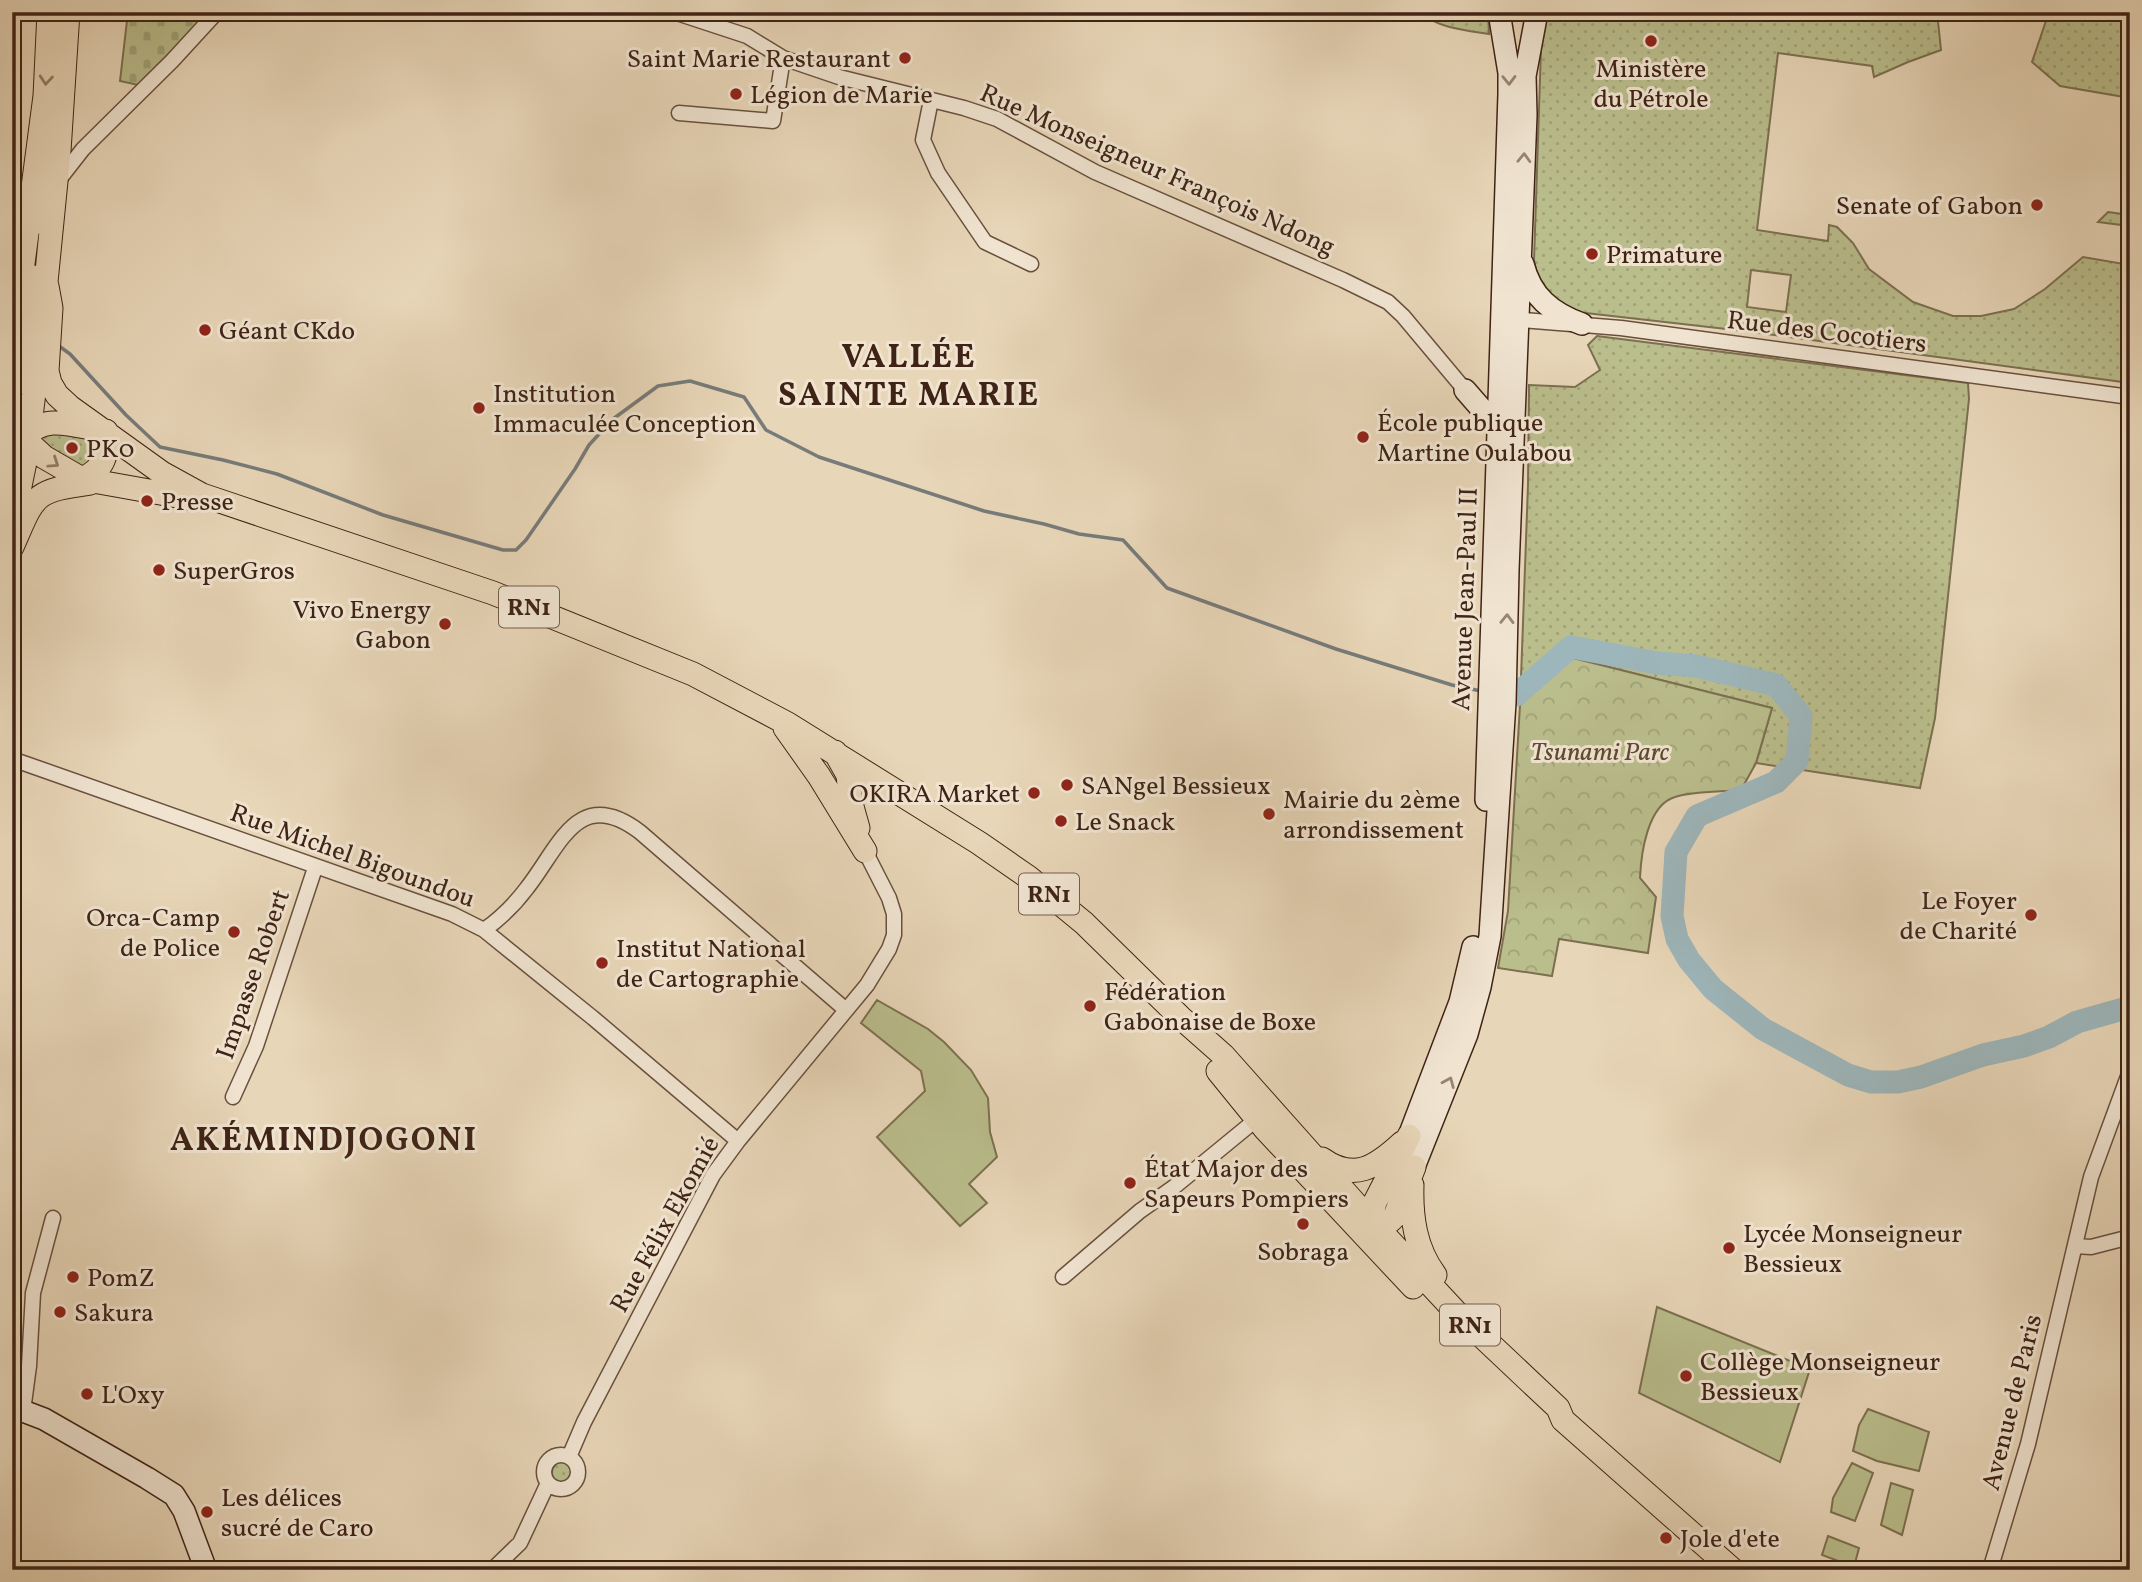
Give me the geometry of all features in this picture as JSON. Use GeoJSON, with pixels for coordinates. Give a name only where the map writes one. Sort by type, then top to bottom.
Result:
{"type":"FeatureCollection","features":[{"type":"Feature","properties":{"kind":"main road"},"geometry":{"type":"LineString","coordinates":[[12,525],[28,436],[35,173],[45,96],[49,12]]}},
{"type":"Feature","properties":{"kind":"main road"},"geometry":{"type":"LineString","coordinates":[[30,357],[47,286],[68,12]]}},
{"type":"Feature","properties":{"kind":"main road","name":"Avenue Jean-Paul II"},"geometry":{"type":"LineString","coordinates":[[1409,1136],[1457,1012],[1475,940],[1485,853],[1508,570],[1509,73],[1499,12]]}},
{"type":"Feature","properties":{"kind":"main road","name":"Avenue Jean-Paul II"},"geometry":{"type":"LineString","coordinates":[[1413,1167],[1454,1072],[1480,987],[1490,936],[1495,879],[1501,379],[1520,251],[1525,75],[1537,12]]}},
{"type":"Feature","properties":{"kind":"main road"},"geometry":{"type":"LineString","coordinates":[[35,173],[40,200],[40,321]]}},
{"type":"Feature","properties":{"kind":"main road"},"geometry":{"type":"LineString","coordinates":[[1520,251],[1535,293],[1555,312],[1582,324]]}},
{"type":"Feature","properties":{"kind":"main road"},"geometry":{"type":"LineString","coordinates":[[30,357],[57,395],[106,431],[106,458],[99,468],[99,482]]}},
{"type":"Feature","properties":{"kind":"main road"},"geometry":{"type":"LineString","coordinates":[[1465,390],[1487,394],[1495,389],[1501,379]]}},
{"type":"Feature","properties":{"kind":"main road"},"geometry":{"type":"LineString","coordinates":[[1465,390],[1499,429]]}},
{"type":"Feature","properties":{"kind":"main road","name":"RN1"},"geometry":{"type":"LineString","coordinates":[[201,495],[193,499],[182,498],[99,482],[55,465],[28,436],[38,425],[51,422],[106,431],[162,473],[201,495],[423,569],[561,619],[693,674],[779,720],[900,792],[997,855],[1056,900],[1111,948],[1180,1017],[1212,1065],[1264,1119],[1345,1217],[1482,1358],[1546,1415],[1563,1420]]}},
{"type":"Feature","properties":{"kind":"main road"},"geometry":{"type":"LineString","coordinates":[[12,467],[17,451],[28,436]]}},
{"type":"Feature","properties":{"kind":"main road"},"geometry":{"type":"LineString","coordinates":[[12,547],[39,496],[49,490],[99,482],[130,449]]}},
{"type":"Feature","properties":{"kind":"main road"},"geometry":{"type":"LineString","coordinates":[[779,720],[847,813],[865,851]]}},
{"type":"Feature","properties":{"kind":"main road"},"geometry":{"type":"LineString","coordinates":[[844,760],[832,775],[832,794],[847,813]]}},
{"type":"Feature","properties":{"kind":"main road"},"geometry":{"type":"LineString","coordinates":[[847,813],[855,810],[859,800],[873,791],[885,789],[900,792]]}},
{"type":"Feature","properties":{"kind":"main road"},"geometry":{"type":"LineString","coordinates":[[1264,1119],[1360,1224],[1374,1226],[1389,1222],[1395,1216],[1413,1167]]}},
{"type":"Feature","properties":{"kind":"main road","name":"RN1"},"geometry":{"type":"LineString","coordinates":[[1264,1119],[1302,1145],[1455,1311],[1558,1408],[1563,1420],[1726,1567]]}},
{"type":"Feature","properties":{"kind":"main road"},"geometry":{"type":"LineString","coordinates":[[1302,1145],[1335,1168],[1357,1171],[1380,1161],[1409,1136]]}},
{"type":"Feature","properties":{"kind":"main road"},"geometry":{"type":"LineString","coordinates":[[1409,1136],[1375,1202],[1374,1226],[1385,1254],[1460,1335]]}},
{"type":"Feature","properties":{"kind":"main road"},"geometry":{"type":"LineString","coordinates":[[1413,1167],[1413,1218],[1423,1255],[1434,1274],[1483,1330],[1497,1351]]}},
{"type":"Feature","properties":{"kind":"main road"},"geometry":{"type":"LineString","coordinates":[[18,1410],[44,1419],[174,1495],[184,1511],[206,1570]]}},
{"type":"Feature","properties":{"kind":"street"},"geometry":{"type":"LineString","coordinates":[[56,185],[67,168],[94,138],[218,12]]}},
{"type":"Feature","properties":{"kind":"street","name":"Rue Monseigneur François Ndong"},"geometry":{"type":"LineString","coordinates":[[674,12],[747,36],[783,58],[839,76],[997,118],[1096,172],[1343,280],[1388,302],[1465,390]]}},
{"type":"Feature","properties":{"kind":"street"},"geometry":{"type":"LineString","coordinates":[[679,113],[772,121],[783,58]]}},
{"type":"Feature","properties":{"kind":"street"},"geometry":{"type":"LineString","coordinates":[[931,100],[923,140],[938,173],[985,242],[1031,264]]}},
{"type":"Feature","properties":{"kind":"street"},"geometry":{"type":"LineString","coordinates":[[60,132],[64,139],[71,143],[94,138]]}},
{"type":"Feature","properties":{"kind":"street","name":"Rue des Cocotiers"},"geometry":{"type":"LineString","coordinates":[[1510,319],[1582,324],[2130,397]]}},
{"type":"Feature","properties":{"kind":"street","name":"Rue Michel Bigoundou"},"geometry":{"type":"LineString","coordinates":[[12,759],[452,914],[484,930],[738,1141]]}},
{"type":"Feature","properties":{"kind":"street"},"geometry":{"type":"LineString","coordinates":[[484,930],[528,888],[568,829],[577,821],[591,815],[607,815],[624,820],[640,832],[846,1010]]}},
{"type":"Feature","properties":{"kind":"street"},"geometry":{"type":"LineString","coordinates":[[2130,834],[2130,920]]}},
{"type":"Feature","properties":{"kind":"street","name":"Rue Félix Ekomié"},"geometry":{"type":"LineString","coordinates":[[569,1457],[584,1422],[713,1175],[846,1010],[879,967],[889,949],[895,925],[889,898],[865,851]]}},
{"type":"Feature","properties":{"kind":"street","name":"Impasse Robert"},"geometry":{"type":"LineString","coordinates":[[233,1097],[256,1046],[315,867]]}},
{"type":"Feature","properties":{"kind":"street","name":"Avenue de Paris"},"geometry":{"type":"LineString","coordinates":[[1990,1570],[2028,1444],[2098,1154],[2130,1071]]}},
{"type":"Feature","properties":{"kind":"street"},"geometry":{"type":"LineString","coordinates":[[1063,1277],[1140,1211],[1264,1119]]}},
{"type":"Feature","properties":{"kind":"street"},"geometry":{"type":"LineString","coordinates":[[18,1410],[29,1366],[33,1293],[53,1218]]}},
{"type":"Feature","properties":{"kind":"street"},"geometry":{"type":"LineString","coordinates":[[2075,1246],[2091,1247],[2130,1237]]}},
{"type":"Feature","properties":{"kind":"street"},"geometry":{"type":"LineString","coordinates":[[554,1456],[569,1457],[577,1466],[577,1477],[570,1486],[559,1489],[548,1483],[544,1474],[546,1463],[554,1456]]}},
{"type":"Feature","properties":{"kind":"street"},"geometry":{"type":"LineString","coordinates":[[492,1570],[520,1543],[548,1483]]}},
{"type":"Feature","properties":{"kind":"green space"},"geometry":{"type":"Polygon","coordinates":[[[128,12],[210,12],[138,85],[120,81],[128,12]]]}},
{"type":"Feature","properties":{"kind":"green space"},"geometry":{"type":"Polygon","coordinates":[[[1418,12],[1488,12],[1489,34],[1443,25],[1418,12]]]}},
{"type":"Feature","properties":{"kind":"green space"},"geometry":{"type":"Polygon","coordinates":[[[1548,12],[1937,12],[1941,50],[1874,77],[1872,66],[1778,53],[1757,230],[1828,241],[1829,225],[1837,227],[1853,243],[1869,269],[1913,302],[1953,316],[1981,316],[2014,309],[2045,289],[2083,257],[2130,265],[2130,383],[1744,331],[1568,311],[1545,289],[1538,277],[1534,260],[1541,49],[1548,12]],[[1751,270],[1747,307],[1786,312],[1791,275],[1751,270]]]}},
{"type":"Feature","properties":{"kind":"green space"},"geometry":{"type":"Polygon","coordinates":[[[2049,12],[2130,12],[2130,98],[2060,86],[2032,62],[2049,12]]]}},
{"type":"Feature","properties":{"kind":"green space"},"geometry":{"type":"Polygon","coordinates":[[[2108,212],[2130,215],[2130,226],[2098,222],[2108,212]]]}},
{"type":"Feature","properties":{"kind":"green space"},"geometry":{"type":"Polygon","coordinates":[[[1597,336],[1968,383],[1969,399],[1935,718],[1920,788],[1756,763],[1772,708],[1573,658],[1520,705],[1529,385],[1575,387],[1600,370],[1588,345],[1597,336]]]}},
{"type":"Feature","properties":{"kind":"green space"},"geometry":{"type":"Polygon","coordinates":[[[77,431],[98,441],[87,470],[44,449],[37,433],[77,431]]]}},
{"type":"Feature","properties":{"kind":"green space","name":"Tsunami Parc"},"geometry":{"type":"Polygon","coordinates":[[[1573,658],[1772,708],[1756,763],[1741,790],[1675,797],[1665,802],[1652,820],[1644,844],[1640,878],[1656,897],[1648,953],[1559,939],[1552,976],[1498,968],[1508,911],[1520,705],[1573,658]]]}},
{"type":"Feature","properties":{"kind":"green space"},"geometry":{"type":"Polygon","coordinates":[[[877,1000],[928,1029],[944,1042],[971,1070],[988,1098],[990,1132],[997,1157],[969,1184],[987,1203],[960,1226],[877,1137],[925,1091],[921,1071],[861,1023],[877,1000]]]}},
{"type":"Feature","properties":{"kind":"green space"},"geometry":{"type":"Polygon","coordinates":[[[1657,1307],[1810,1369],[1780,1462],[1639,1393],[1657,1307]]]}},
{"type":"Feature","properties":{"kind":"green space"},"geometry":{"type":"Polygon","coordinates":[[[1868,1409],[1929,1432],[1919,1471],[1877,1461],[1853,1451],[1859,1425],[1868,1409]]]}},
{"type":"Feature","properties":{"kind":"green space"},"geometry":{"type":"Polygon","coordinates":[[[564,1461],[572,1465],[576,1473],[572,1481],[564,1485],[556,1481],[552,1473],[556,1465],[564,1461]]]}},
{"type":"Feature","properties":{"kind":"green space"},"geometry":{"type":"Polygon","coordinates":[[[1852,1463],[1873,1473],[1855,1521],[1831,1512],[1833,1498],[1852,1463]]]}},
{"type":"Feature","properties":{"kind":"green space"},"geometry":{"type":"Polygon","coordinates":[[[1891,1483],[1913,1490],[1902,1535],[1881,1525],[1891,1483]]]}},
{"type":"Feature","properties":{"kind":"green space"},"geometry":{"type":"Polygon","coordinates":[[[1828,1536],[1859,1548],[1854,1567],[1822,1555],[1828,1536]]]}},
{"type":"Feature","properties":{"kind":"waterway"},"geometry":{"type":"LineString","coordinates":[[59,346],[70,354],[126,415],[160,447],[277,474],[383,515],[503,550],[516,550],[526,540],[589,445],[613,419],[658,386],[690,381],[744,397],[766,430],[819,457],[984,511],[1079,534],[1123,540],[1167,588],[1336,649],[1452,685],[1481,691]]}},
{"type":"Feature","properties":{"kind":"waterway"},"geometry":{"type":"LineString","coordinates":[[1516,695],[1571,647],[1657,663],[1696,666],[1776,685],[1801,716],[1797,761],[1776,782],[1697,816],[1676,852],[1672,916],[1677,939],[1689,960],[1713,989],[1763,1029],[1848,1075],[1871,1082],[1898,1082],[1921,1077],[1983,1055],[2024,1046],[2049,1037],[2077,1022],[2130,1007]]}},
{"type":"Feature","properties":{"kind":"place","name":"Ministère du Pétrole"},"geometry":{"type":"Point","coordinates":[1651,41]}},
{"type":"Feature","properties":{"kind":"place","name":"Saint Marie Restaurant"},"geometry":{"type":"Point","coordinates":[905,58]}},
{"type":"Feature","properties":{"kind":"place","name":"Légion de Marie"},"geometry":{"type":"Point","coordinates":[736,94]}},
{"type":"Feature","properties":{"kind":"place","name":"Senate of Gabon"},"geometry":{"type":"Point","coordinates":[2037,205]}},
{"type":"Feature","properties":{"kind":"place","name":"Primature"},"geometry":{"type":"Point","coordinates":[1592,254]}},
{"type":"Feature","properties":{"kind":"place","name":"Géant CKdo"},"geometry":{"type":"Point","coordinates":[205,330]}},
{"type":"Feature","properties":{"kind":"place","name":"Institution Immaculée Conception"},"geometry":{"type":"Point","coordinates":[479,408]}},
{"type":"Feature","properties":{"kind":"place","name":"École publique Martine Oulabou"},"geometry":{"type":"Point","coordinates":[1363,437]}},
{"type":"Feature","properties":{"kind":"place","name":"PK0"},"geometry":{"type":"Point","coordinates":[72,448]}},
{"type":"Feature","properties":{"kind":"place","name":"Presse"},"geometry":{"type":"Point","coordinates":[147,501]}},
{"type":"Feature","properties":{"kind":"place","name":"SuperGros"},"geometry":{"type":"Point","coordinates":[159,570]}},
{"type":"Feature","properties":{"kind":"place","name":"Vivo Energy Gabon"},"geometry":{"type":"Point","coordinates":[445,624]}},
{"type":"Feature","properties":{"kind":"place","name":"SANgel Bessieux"},"geometry":{"type":"Point","coordinates":[1067,785]}},
{"type":"Feature","properties":{"kind":"place","name":"OKIRA Market"},"geometry":{"type":"Point","coordinates":[1034,793]}},
{"type":"Feature","properties":{"kind":"place","name":"Mairie du 2ème arrondissement"},"geometry":{"type":"Point","coordinates":[1269,814]}},
{"type":"Feature","properties":{"kind":"place","name":"Le Snack"},"geometry":{"type":"Point","coordinates":[1061,821]}},
{"type":"Feature","properties":{"kind":"place","name":"Le Foyer de Charité"},"geometry":{"type":"Point","coordinates":[2031,915]}},
{"type":"Feature","properties":{"kind":"place","name":"Orca-Camp de Police"},"geometry":{"type":"Point","coordinates":[234,932]}},
{"type":"Feature","properties":{"kind":"place","name":"Institut National de Cartographie"},"geometry":{"type":"Point","coordinates":[602,963]}},
{"type":"Feature","properties":{"kind":"place","name":"Fédération Gabonaise de Boxe"},"geometry":{"type":"Point","coordinates":[1090,1006]}},
{"type":"Feature","properties":{"kind":"place","name":"État Major des Sapeurs Pompiers"},"geometry":{"type":"Point","coordinates":[1130,1183]}},
{"type":"Feature","properties":{"kind":"place","name":"Sobraga"},"geometry":{"type":"Point","coordinates":[1303,1224]}},
{"type":"Feature","properties":{"kind":"place","name":"Lycée Monseigneur Bessieux"},"geometry":{"type":"Point","coordinates":[1729,1248]}},
{"type":"Feature","properties":{"kind":"place","name":"PomZ"},"geometry":{"type":"Point","coordinates":[73,1277]}},
{"type":"Feature","properties":{"kind":"place","name":"Sakura"},"geometry":{"type":"Point","coordinates":[60,1312]}},
{"type":"Feature","properties":{"kind":"place","name":"Collège Monseigneur Bessieux"},"geometry":{"type":"Point","coordinates":[1686,1376]}},
{"type":"Feature","properties":{"kind":"place","name":"L'Oxy"},"geometry":{"type":"Point","coordinates":[87,1394]}},
{"type":"Feature","properties":{"kind":"place","name":"Les délices sucré de Caro"},"geometry":{"type":"Point","coordinates":[207,1512]}},
{"type":"Feature","properties":{"kind":"place","name":"Jole d'ete"},"geometry":{"type":"Point","coordinates":[1666,1538]}},
{"type":"Feature","properties":{"kind":"district","name":"VALLÉE SAINTE MARIE"},"geometry":{"type":"Point","coordinates":[909,374]}},
{"type":"Feature","properties":{"kind":"district","name":"AKÉMINDJOGONI"},"geometry":{"type":"Point","coordinates":[324,1138]}}]}
